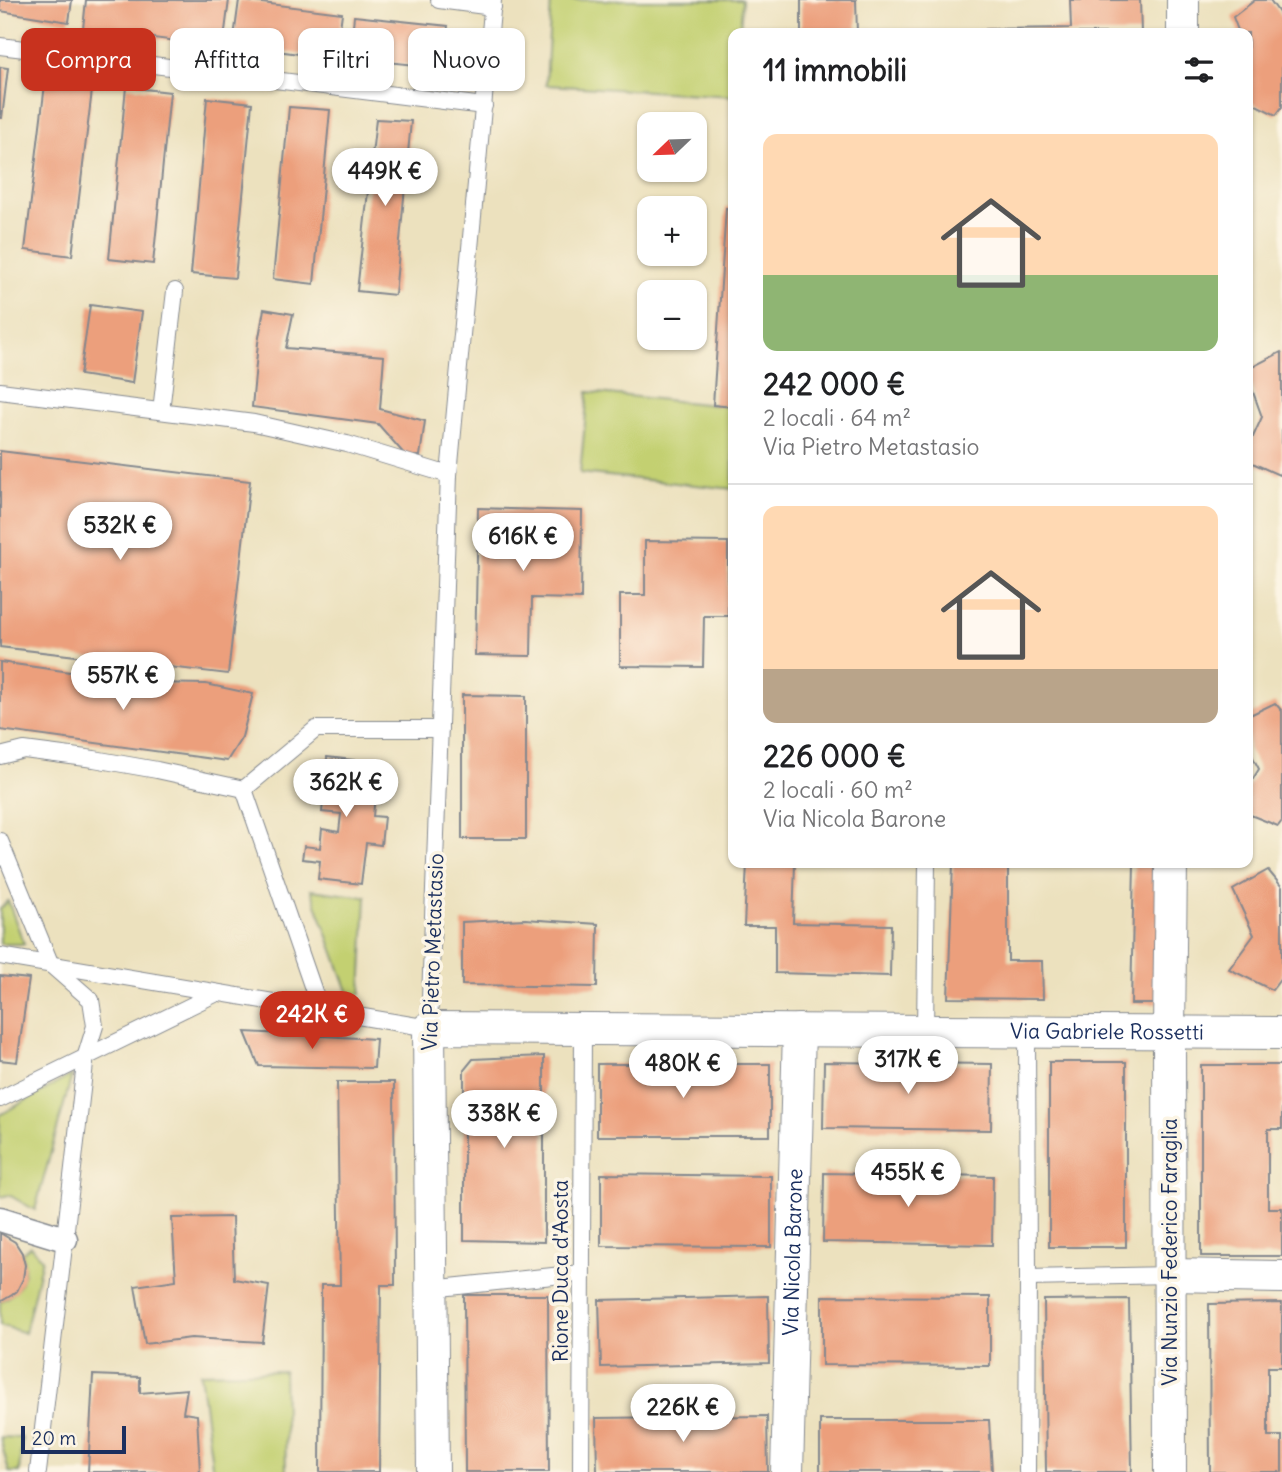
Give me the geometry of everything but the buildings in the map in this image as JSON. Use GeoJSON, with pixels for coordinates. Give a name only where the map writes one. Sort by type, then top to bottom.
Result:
{"type":"FeatureCollection","features":[{"type":"Feature","properties":{"kind":"street"},"geometry":{"type":"LineString","coordinates":[[1183,28],[1184,0]]}},
{"type":"Feature","properties":{"kind":"street","name":"Via Nunzio Federico Faraglia"},"geometry":{"type":"LineString","coordinates":[[1170,1472],[1171,868]]}},
{"type":"Feature","properties":{"kind":"street","name":"Via Gabriele Rossetti"},"geometry":{"type":"LineString","coordinates":[[429,1028],[1282,1033]]}},
{"type":"Feature","properties":{"kind":"street","name":"Via Pietro Metastasio"},"geometry":{"type":"LineString","coordinates":[[429,1028],[433,1472]]}},
{"type":"Feature","properties":{"kind":"street","name":"Via Nicola Barone"},"geometry":{"type":"LineString","coordinates":[[787,1472],[799,1030]]}},
{"type":"Feature","properties":{"kind":"street"},"geometry":{"type":"LineString","coordinates":[[0,1219],[65,1239]]}},
{"type":"Feature","properties":{"kind":"street"},"geometry":{"type":"LineString","coordinates":[[1170,1275],[1282,1277]]}},
{"type":"Feature","properties":{"kind":"lane"},"geometry":{"type":"LineString","coordinates":[[439,0],[493,3]]}},
{"type":"Feature","properties":{"kind":"lane","name":"Via Pietro Metastasio"},"geometry":{"type":"LineString","coordinates":[[429,1028],[449,475],[493,3]]}},
{"type":"Feature","properties":{"kind":"lane"},"geometry":{"type":"LineString","coordinates":[[0,46],[484,106]]}},
{"type":"Feature","properties":{"kind":"lane"},"geometry":{"type":"LineString","coordinates":[[161,411],[174,291]]}},
{"type":"Feature","properties":{"kind":"lane"},"geometry":{"type":"LineString","coordinates":[[0,391],[254,423],[347,444],[449,475]]}},
{"type":"Feature","properties":{"kind":"lane"},"geometry":{"type":"LineString","coordinates":[[244,789],[316,729],[440,730]]}},
{"type":"Feature","properties":{"kind":"lane"},"geometry":{"type":"LineString","coordinates":[[0,756],[24,750],[94,759],[244,789]]}},
{"type":"Feature","properties":{"kind":"lane"},"geometry":{"type":"LineString","coordinates":[[244,789],[320,1009]]}},
{"type":"Feature","properties":{"kind":"lane"},"geometry":{"type":"LineString","coordinates":[[0,841],[51,965],[91,1000],[94,1026],[86,1055],[38,1472]]}},
{"type":"Feature","properties":{"kind":"lane"},"geometry":{"type":"LineString","coordinates":[[925,1031],[927,868]]}},
{"type":"Feature","properties":{"kind":"lane"},"geometry":{"type":"LineString","coordinates":[[0,956],[429,1028]]}},
{"type":"Feature","properties":{"kind":"lane"},"geometry":{"type":"LineString","coordinates":[[0,1099],[217,993]]}},
{"type":"Feature","properties":{"kind":"lane","name":"Rione Duca d'Aosta"},"geometry":{"type":"LineString","coordinates":[[581,1472],[583,1029]]}},
{"type":"Feature","properties":{"kind":"lane"},"geometry":{"type":"LineString","coordinates":[[1027,1031],[1027,1472]]}},
{"type":"Feature","properties":{"kind":"lane"},"geometry":{"type":"LineString","coordinates":[[431,1289],[581,1273]]}},
{"type":"Feature","properties":{"kind":"lane"},"geometry":{"type":"LineString","coordinates":[[1028,1278],[1170,1275]]}},
{"type":"Feature","properties":{"kind":"green space"},"geometry":{"type":"Polygon","coordinates":[[[551,0],[742,0],[740,28],[728,28],[728,96],[546,85],[551,0]]]}},
{"type":"Feature","properties":{"kind":"green space"},"geometry":{"type":"Polygon","coordinates":[[[588,392],[728,406],[728,488],[580,473],[588,392]]]}},
{"type":"Feature","properties":{"kind":"green space"},"geometry":{"type":"Polygon","coordinates":[[[311,890],[366,897],[361,994],[349,994],[311,890]]]}},
{"type":"Feature","properties":{"kind":"green space"},"geometry":{"type":"Polygon","coordinates":[[[8,901],[24,944],[0,944],[0,909],[8,901]]]}},
{"type":"Feature","properties":{"kind":"green space"},"geometry":{"type":"Polygon","coordinates":[[[72,1075],[35,1210],[9,1195],[0,1197],[0,1115],[72,1075]]]}},
{"type":"Feature","properties":{"kind":"green space"},"geometry":{"type":"Polygon","coordinates":[[[30,1246],[42,1259],[25,1333],[0,1325],[0,1302],[18,1288],[24,1268],[22,1253],[30,1246]]]}},
{"type":"Feature","properties":{"kind":"green space"},"geometry":{"type":"Polygon","coordinates":[[[284,1371],[286,1472],[213,1472],[200,1373],[284,1371]]]}},
{"type":"Feature","properties":{"kind":"green space"},"geometry":{"type":"Polygon","coordinates":[[[0,1437],[22,1438],[19,1472],[9,1472],[0,1437]]]}}]}
